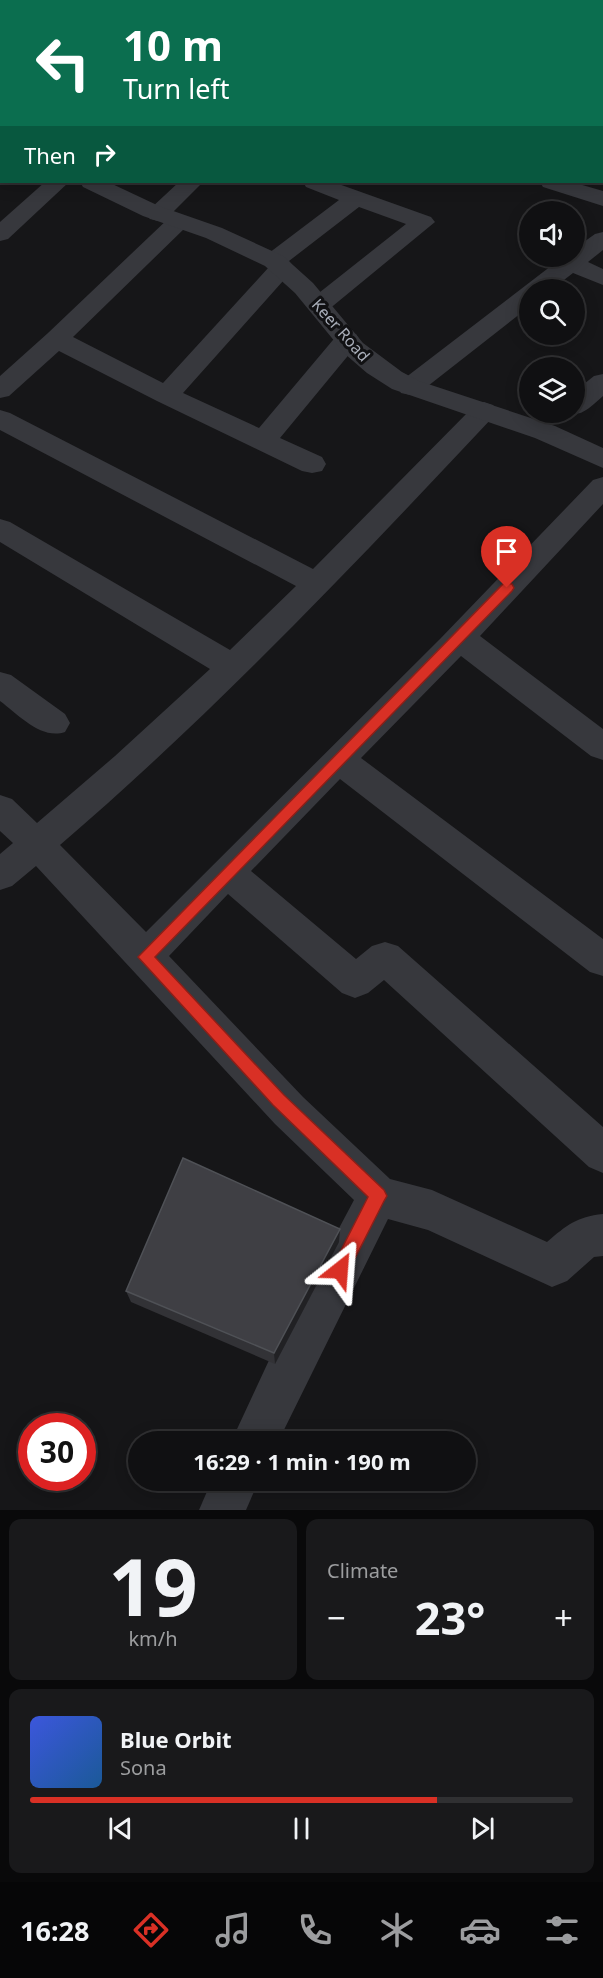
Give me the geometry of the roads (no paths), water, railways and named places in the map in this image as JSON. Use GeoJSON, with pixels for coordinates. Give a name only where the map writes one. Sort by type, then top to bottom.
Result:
{"type":"FeatureCollection","features":[{"type":"Feature","properties":{"kind":"street"},"geometry":{"type":"LineString","coordinates":[[0,234],[57,183]]}},
{"type":"Feature","properties":{"kind":"street","name":"Keer Road"},"geometry":{"type":"LineString","coordinates":[[93,183],[168,218],[214,233],[278,264],[319,305],[347,340],[377,369],[410,387],[545,432],[603,459]]}},
{"type":"Feature","properties":{"kind":"street"},"geometry":{"type":"LineString","coordinates":[[0,390],[57,339],[168,218],[191,183]]}},
{"type":"Feature","properties":{"kind":"street"},"geometry":{"type":"LineString","coordinates":[[317,183],[423,222],[319,305]]}},
{"type":"Feature","properties":{"kind":"street"},"geometry":{"type":"LineString","coordinates":[[554,183],[603,199]]}},
{"type":"Feature","properties":{"kind":"street"},"geometry":{"type":"LineString","coordinates":[[166,394],[278,264],[356,198]]}},
{"type":"Feature","properties":{"kind":"street"},"geometry":{"type":"LineString","coordinates":[[585,252],[603,239]]}},
{"type":"Feature","properties":{"kind":"street"},"geometry":{"type":"LineString","coordinates":[[550,279],[566,267]]}},
{"type":"Feature","properties":{"kind":"street"},"geometry":{"type":"LineString","coordinates":[[580,267],[603,278]]}},
{"type":"Feature","properties":{"kind":"street"},"geometry":{"type":"LineString","coordinates":[[410,387],[519,302]]}},
{"type":"Feature","properties":{"kind":"street"},"geometry":{"type":"LineString","coordinates":[[57,339],[312,464]]}},
{"type":"Feature","properties":{"kind":"street"},"geometry":{"type":"LineString","coordinates":[[263,441],[347,340]]}},
{"type":"Feature","properties":{"kind":"street"},"geometry":{"type":"LineString","coordinates":[[585,398],[603,382]]}},
{"type":"Feature","properties":{"kind":"street"},"geometry":{"type":"LineString","coordinates":[[0,875],[110,781],[318,584],[484,411]]}},
{"type":"Feature","properties":{"kind":"street"},"geometry":{"type":"LineString","coordinates":[[0,419],[318,584]]}},
{"type":"Feature","properties":{"kind":"street"},"geometry":{"type":"LineString","coordinates":[[545,432],[555,423]]}},
{"type":"Feature","properties":{"kind":"street"},"geometry":{"type":"LineString","coordinates":[[146,957],[226,872],[460,638],[603,487]]}},
{"type":"Feature","properties":{"kind":"street"},"geometry":{"type":"LineString","coordinates":[[0,529],[231,666]]}},
{"type":"Feature","properties":{"kind":"street"},"geometry":{"type":"LineString","coordinates":[[460,638],[603,747]]}},
{"type":"Feature","properties":{"kind":"street"},"geometry":{"type":"LineString","coordinates":[[0,684],[54,723]]}},
{"type":"Feature","properties":{"kind":"street"},"geometry":{"type":"LineString","coordinates":[[339,759],[603,960]]}},
{"type":"Feature","properties":{"kind":"street"},"geometry":{"type":"LineString","coordinates":[[0,809],[38,844],[146,957],[278,1100],[378,1196],[432,1211],[552,1266],[585,1237],[603,1235]]}},
{"type":"Feature","properties":{"kind":"street"},"geometry":{"type":"LineString","coordinates":[[226,872],[355,981],[385,958],[603,1153]]}},
{"type":"Feature","properties":{"kind":"street"},"geometry":{"type":"LineString","coordinates":[[259,1431],[378,1196]]}},
{"type":"Feature","properties":{"kind":"street"},"geometry":{"type":"LineString","coordinates":[[222,1510],[231,1491]]}}]}
